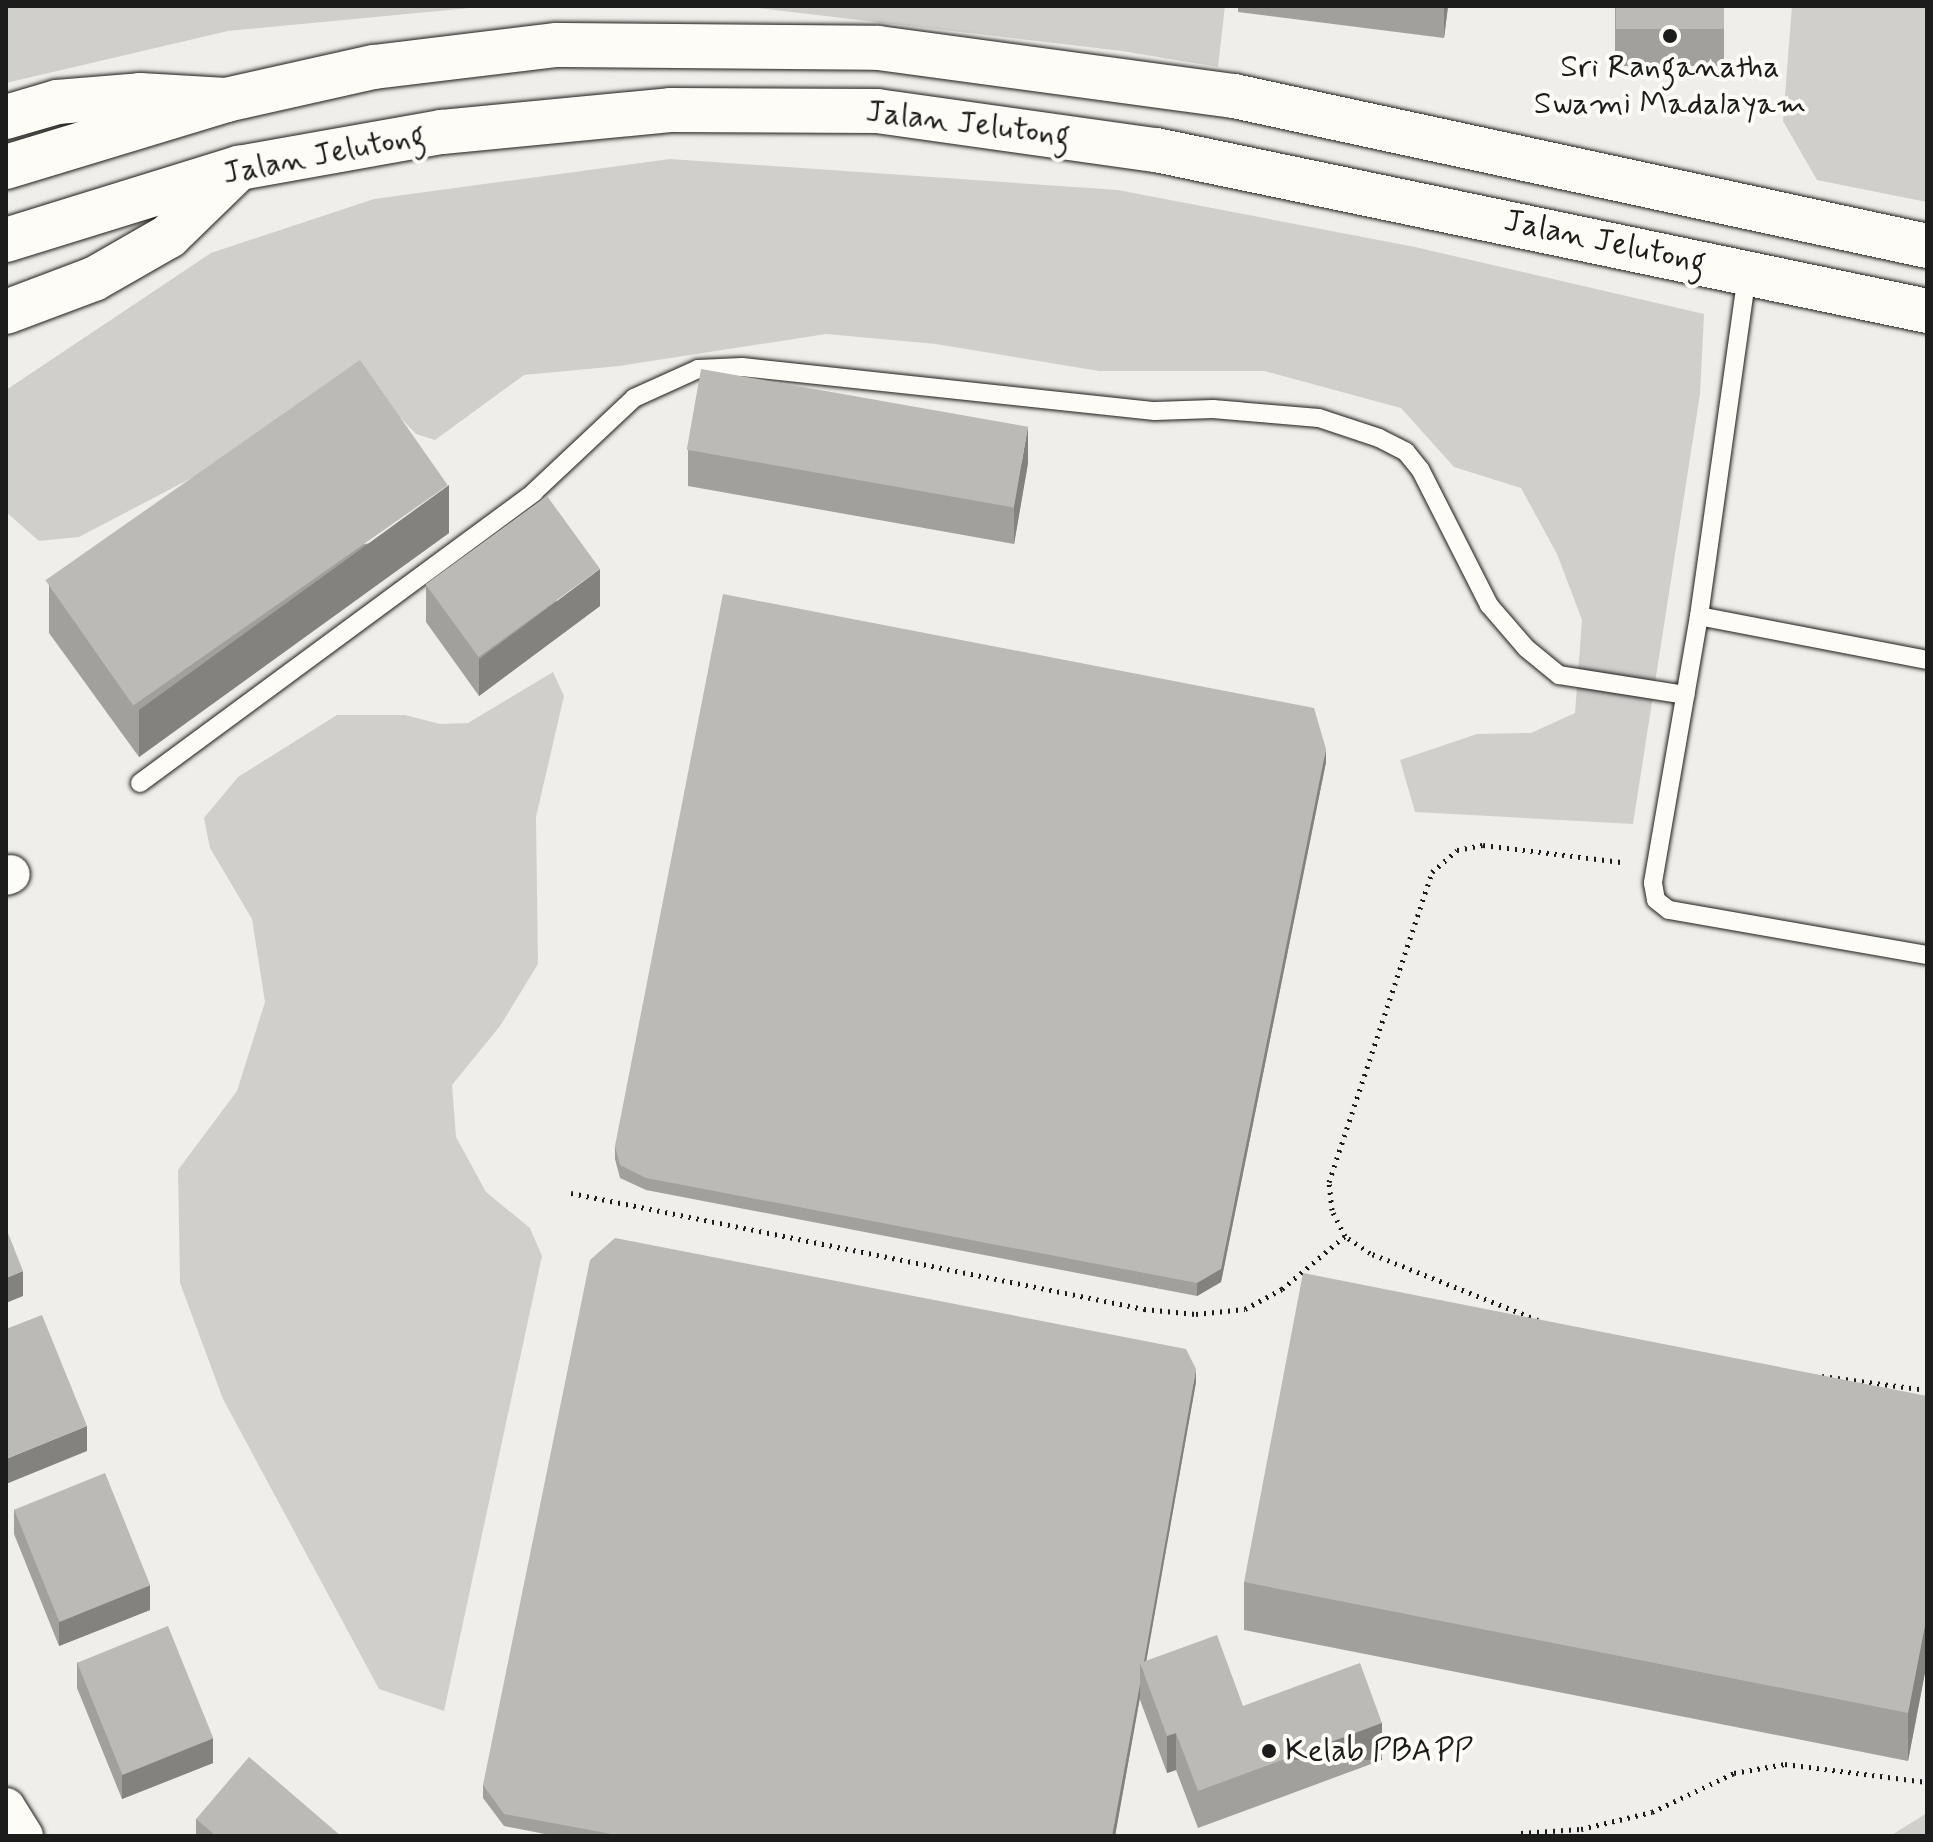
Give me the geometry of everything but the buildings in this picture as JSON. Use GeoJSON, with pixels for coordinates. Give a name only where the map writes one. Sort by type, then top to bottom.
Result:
{"type":"FeatureCollection","features":[{"type":"Feature","properties":{"kind":"main road","name":"Jalan Jelutong"},"geometry":{"type":"LineString","coordinates":[[6,167],[226,100],[374,67],[557,45],[878,48],[1234,96],[1927,246]]}},
{"type":"Feature","properties":{"kind":"main road"},"geometry":{"type":"LineString","coordinates":[[6,117],[57,102],[140,95],[226,100]]}},
{"type":"Feature","properties":{"kind":"main road","name":"Jalan Jelutong"},"geometry":{"type":"LineString","coordinates":[[6,240],[239,168],[442,132],[670,110],[877,111],[1156,150],[1927,311]]}},
{"type":"Feature","properties":{"kind":"main road"},"geometry":{"type":"LineString","coordinates":[[6,312],[94,279],[169,236],[239,168]]}},
{"type":"Feature","properties":{"kind":"street"},"geometry":{"type":"LineString","coordinates":[[6,1807],[24,1836]]}},
{"type":"Feature","properties":{"kind":"lane"},"geometry":{"type":"LineString","coordinates":[[1747,273],[1699,616],[1654,867],[1656,900],[1669,910],[1927,955]]}},
{"type":"Feature","properties":{"kind":"lane"},"geometry":{"type":"LineString","coordinates":[[140,783],[534,492],[634,398],[698,369],[742,367],[1155,411],[1213,409],[1319,418],[1379,438],[1406,452],[1420,469],[1489,605],[1526,648],[1559,675],[1685,695]]}},
{"type":"Feature","properties":{"kind":"lane"},"geometry":{"type":"LineString","coordinates":[[1699,616],[1927,660]]}},
{"type":"Feature","properties":{"kind":"path"},"geometry":{"type":"LineString","coordinates":[[1552,1326],[1370,1253],[1345,1236],[1332,1210],[1329,1182],[1432,872],[1457,850],[1483,845],[1654,867]]}},
{"type":"Feature","properties":{"kind":"path"},"geometry":{"type":"LineString","coordinates":[[571,1193],[1144,1309],[1196,1314],[1245,1309],[1282,1289],[1345,1236]]}},
{"type":"Feature","properties":{"kind":"path"},"geometry":{"type":"LineString","coordinates":[[1818,1375],[1927,1390]]}},
{"type":"Feature","properties":{"kind":"path"},"geometry":{"type":"LineString","coordinates":[[1521,1833],[1581,1829],[1652,1812],[1734,1773],[1785,1764],[1927,1782]]}},
{"type":"Feature","properties":{"kind":"shaded area"},"geometry":{"type":"Polygon","coordinates":[[[6,6],[491,6],[228,31],[6,83],[6,6]]]}},
{"type":"Feature","properties":{"kind":"shaded area"},"geometry":{"type":"Polygon","coordinates":[[[740,6],[1225,6],[1218,67],[1122,51],[740,6]]]}},
{"type":"Feature","properties":{"kind":"shaded area"},"geometry":{"type":"Polygon","coordinates":[[[1792,6],[1927,6],[1927,202],[1817,180],[1783,121],[1792,6]]]}},
{"type":"Feature","properties":{"kind":"shaded area"},"geometry":{"type":"Polygon","coordinates":[[[670,159],[1118,190],[1415,247],[1704,314],[1700,394],[1633,824],[1415,812],[1400,760],[1477,734],[1531,733],[1575,713],[1582,620],[1557,554],[1521,488],[1454,467],[1401,408],[1264,371],[1099,371],[936,344],[826,334],[619,366],[524,375],[435,440],[416,434],[369,385],[79,537],[39,541],[6,512],[6,390],[211,253],[374,199],[670,159]]]}},
{"type":"Feature","properties":{"kind":"shaded area"},"geometry":{"type":"Polygon","coordinates":[[[553,672],[564,696],[536,817],[538,964],[500,1026],[452,1085],[456,1137],[486,1192],[530,1228],[542,1256],[444,1711],[379,1689],[223,1399],[180,1283],[178,1170],[237,1091],[265,1002],[252,919],[210,848],[204,818],[238,777],[337,715],[405,715],[440,724],[468,723],[553,672]]]}},
{"type":"Feature","properties":{"kind":"shaded area"},"geometry":{"type":"Polygon","coordinates":[[[1927,1813],[1927,1836],[1890,1836],[1927,1813]]]}},
{"type":"Feature","properties":{"kind":"place","name":"Sri Ranganatha Swami Madalayam"},"geometry":{"type":"Point","coordinates":[1670,36]}},
{"type":"Feature","properties":{"kind":"place","name":"Kelab PBAPP"},"geometry":{"type":"Point","coordinates":[1269,1751]}}]}
